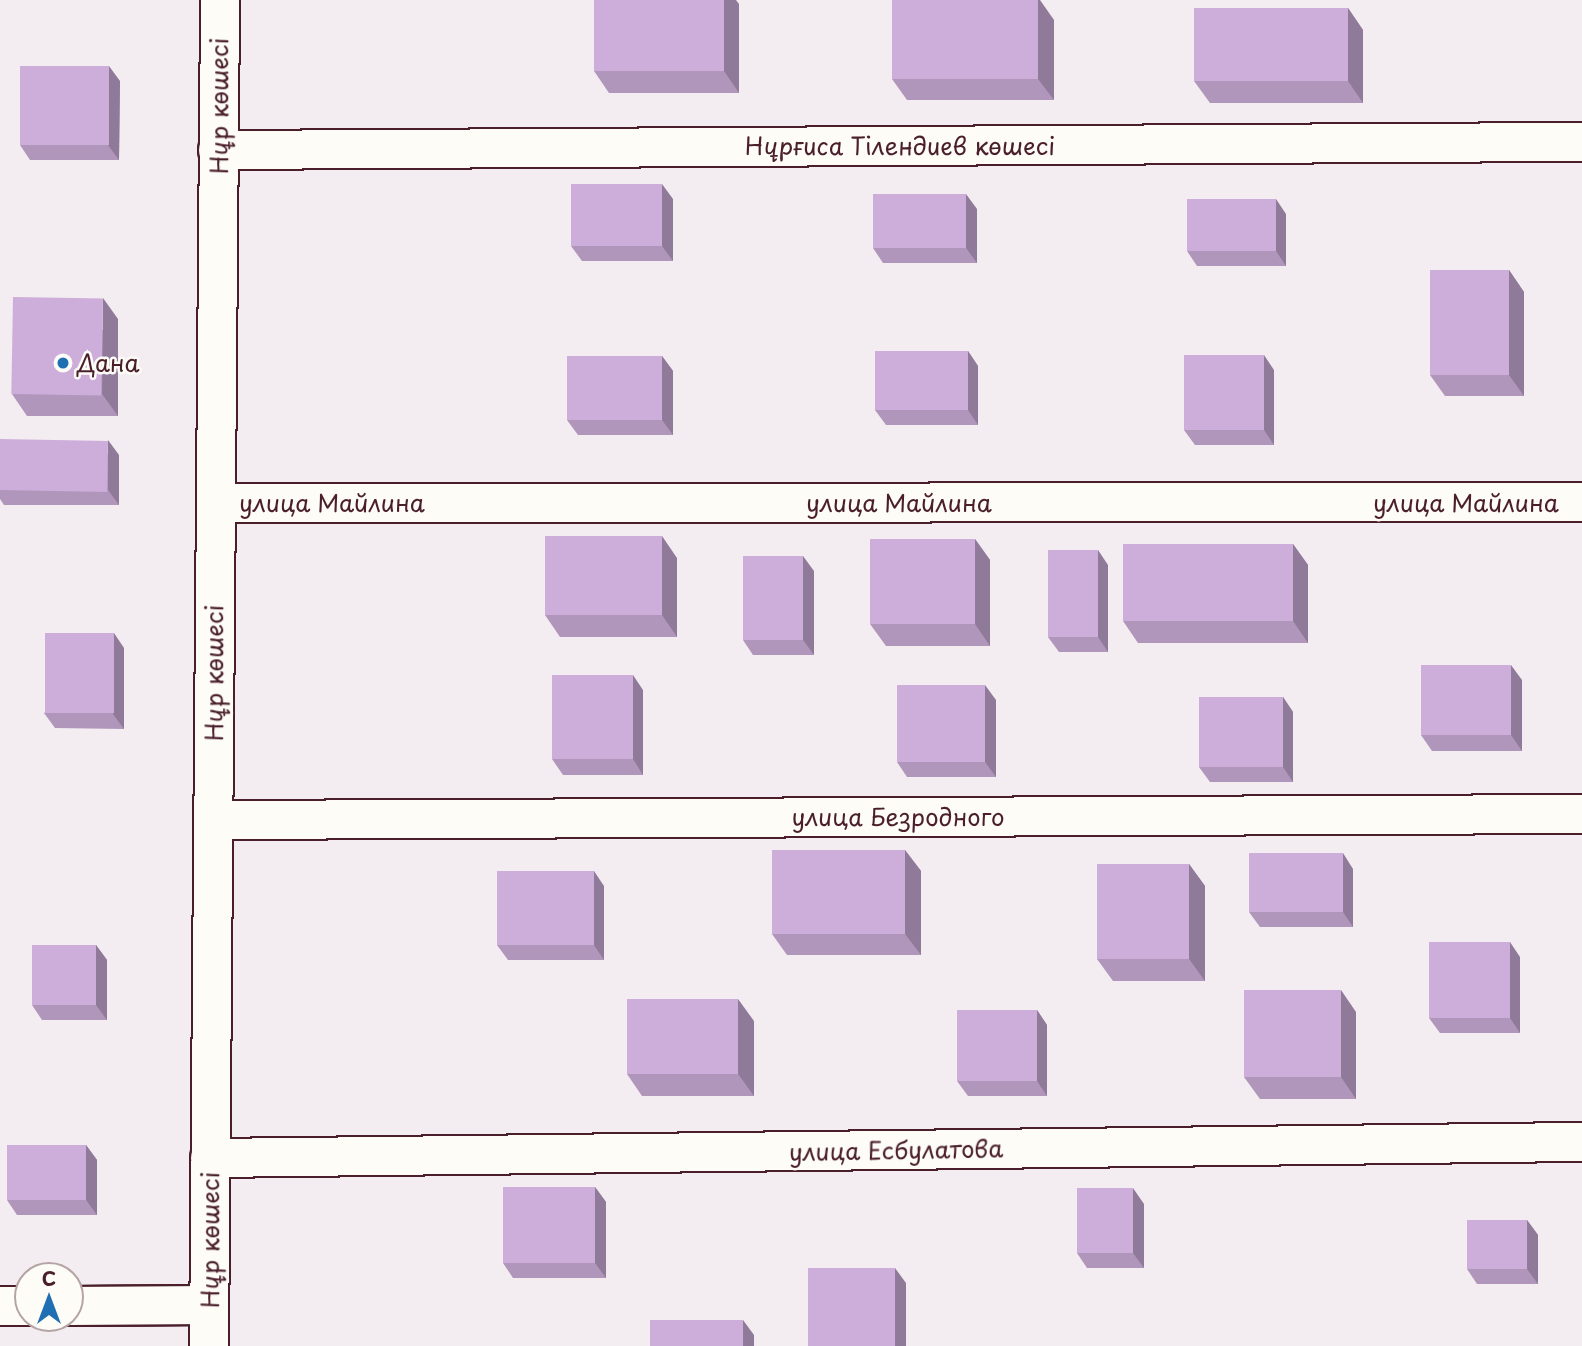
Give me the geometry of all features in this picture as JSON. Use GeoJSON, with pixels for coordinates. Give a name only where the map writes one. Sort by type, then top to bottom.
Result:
{"type":"FeatureCollection","features":[{"type":"Feature","properties":{"kind":"street","name":"Нұр көшесі"},"geometry":{"type":"LineString","coordinates":[[209,1346],[220,0]]}},
{"type":"Feature","properties":{"kind":"street","name":"Нұрғиса Тілендиев көшесі"},"geometry":{"type":"LineString","coordinates":[[218,150],[1582,142]]}},
{"type":"Feature","properties":{"kind":"street","name":"улица Майлина"},"geometry":{"type":"LineString","coordinates":[[216,503],[1582,502]]}},
{"type":"Feature","properties":{"kind":"street","name":"улица Безродного"},"geometry":{"type":"LineString","coordinates":[[213,820],[1582,814]]}},
{"type":"Feature","properties":{"kind":"street","name":"улица Есбулатова"},"geometry":{"type":"LineString","coordinates":[[210,1158],[1582,1142]]}},
{"type":"Feature","properties":{"kind":"street"},"geometry":{"type":"LineString","coordinates":[[84,1306],[209,1305]]}},
{"type":"Feature","properties":{"kind":"building"},"geometry":{"type":"Polygon","coordinates":[[[594,0],[724,0],[724,71],[594,71],[594,0]]]}},
{"type":"Feature","properties":{"kind":"building"},"geometry":{"type":"Polygon","coordinates":[[[892,0],[1038,0],[1038,79],[892,79],[892,0]]]}},
{"type":"Feature","properties":{"kind":"building"},"geometry":{"type":"Polygon","coordinates":[[[1194,8],[1348,8],[1348,81],[1194,81],[1194,8]]]}},
{"type":"Feature","properties":{"kind":"building"},"geometry":{"type":"Polygon","coordinates":[[[20,66],[109,66],[109,145],[20,145],[20,66]]]}},
{"type":"Feature","properties":{"kind":"building"},"geometry":{"type":"Polygon","coordinates":[[[571,184],[662,184],[662,246],[571,246],[571,184]]]}},
{"type":"Feature","properties":{"kind":"building"},"geometry":{"type":"Polygon","coordinates":[[[873,194],[966,194],[966,248],[873,248],[873,194]]]}},
{"type":"Feature","properties":{"kind":"building"},"geometry":{"type":"Polygon","coordinates":[[[1187,199],[1276,199],[1276,251],[1187,251],[1187,199]]]}},
{"type":"Feature","properties":{"kind":"building"},"geometry":{"type":"Polygon","coordinates":[[[1430,270],[1509,270],[1509,375],[1430,375],[1430,270]]]}},
{"type":"Feature","properties":{"kind":"building"},"geometry":{"type":"Polygon","coordinates":[[[13,297],[103,299],[101,396],[11,394],[13,297]]]}},
{"type":"Feature","properties":{"kind":"building"},"geometry":{"type":"Polygon","coordinates":[[[875,351],[968,351],[968,410],[875,410],[875,351]]]}},
{"type":"Feature","properties":{"kind":"building"},"geometry":{"type":"Polygon","coordinates":[[[1184,355],[1264,355],[1264,430],[1184,430],[1184,355]]]}},
{"type":"Feature","properties":{"kind":"building"},"geometry":{"type":"Polygon","coordinates":[[[567,356],[662,356],[662,420],[567,420],[567,356]]]}},
{"type":"Feature","properties":{"kind":"building"},"geometry":{"type":"Polygon","coordinates":[[[0,439],[108,441],[107,492],[0,490],[0,439]]]}},
{"type":"Feature","properties":{"kind":"building"},"geometry":{"type":"Polygon","coordinates":[[[545,536],[662,536],[662,615],[545,615],[545,536]]]}},
{"type":"Feature","properties":{"kind":"building"},"geometry":{"type":"Polygon","coordinates":[[[870,539],[975,539],[975,624],[870,624],[870,539]]]}},
{"type":"Feature","properties":{"kind":"building"},"geometry":{"type":"Polygon","coordinates":[[[1123,544],[1293,544],[1293,621],[1123,621],[1123,544]]]}},
{"type":"Feature","properties":{"kind":"building"},"geometry":{"type":"Polygon","coordinates":[[[1048,550],[1098,550],[1098,637],[1048,637],[1048,550]]]}},
{"type":"Feature","properties":{"kind":"building"},"geometry":{"type":"Polygon","coordinates":[[[743,556],[803,556],[803,640],[743,640],[743,556]]]}},
{"type":"Feature","properties":{"kind":"building"},"geometry":{"type":"Polygon","coordinates":[[[45,633],[114,633],[114,713],[45,713],[45,633]]]}},
{"type":"Feature","properties":{"kind":"building"},"geometry":{"type":"Polygon","coordinates":[[[1421,665],[1511,665],[1511,735],[1421,735],[1421,665]]]}},
{"type":"Feature","properties":{"kind":"building"},"geometry":{"type":"Polygon","coordinates":[[[552,675],[633,675],[633,759],[552,759],[552,675]]]}},
{"type":"Feature","properties":{"kind":"building"},"geometry":{"type":"Polygon","coordinates":[[[897,685],[985,685],[985,762],[897,762],[897,685]]]}},
{"type":"Feature","properties":{"kind":"building"},"geometry":{"type":"Polygon","coordinates":[[[1199,697],[1283,697],[1283,767],[1199,767],[1199,697]]]}},
{"type":"Feature","properties":{"kind":"building"},"geometry":{"type":"Polygon","coordinates":[[[772,850],[905,850],[905,934],[772,934],[772,850]]]}},
{"type":"Feature","properties":{"kind":"building"},"geometry":{"type":"Polygon","coordinates":[[[1249,853],[1343,853],[1343,912],[1249,912],[1249,853]]]}},
{"type":"Feature","properties":{"kind":"building"},"geometry":{"type":"Polygon","coordinates":[[[1097,864],[1189,864],[1189,959],[1097,959],[1097,864]]]}},
{"type":"Feature","properties":{"kind":"building"},"geometry":{"type":"Polygon","coordinates":[[[497,871],[594,871],[594,945],[497,945],[497,871]]]}},
{"type":"Feature","properties":{"kind":"building"},"geometry":{"type":"Polygon","coordinates":[[[1429,942],[1510,942],[1510,1018],[1429,1018],[1429,942]]]}},
{"type":"Feature","properties":{"kind":"building"},"geometry":{"type":"Polygon","coordinates":[[[32,945],[96,945],[96,1005],[32,1005],[32,945]]]}},
{"type":"Feature","properties":{"kind":"building"},"geometry":{"type":"Polygon","coordinates":[[[1244,990],[1341,990],[1341,1077],[1244,1077],[1244,990]]]}},
{"type":"Feature","properties":{"kind":"building"},"geometry":{"type":"Polygon","coordinates":[[[627,999],[738,999],[738,1074],[627,1074],[627,999]]]}},
{"type":"Feature","properties":{"kind":"building"},"geometry":{"type":"Polygon","coordinates":[[[957,1010],[1037,1010],[1037,1081],[957,1081],[957,1010]]]}},
{"type":"Feature","properties":{"kind":"building"},"geometry":{"type":"Polygon","coordinates":[[[7,1145],[86,1145],[86,1200],[7,1200],[7,1145]]]}},
{"type":"Feature","properties":{"kind":"building"},"geometry":{"type":"Polygon","coordinates":[[[503,1187],[595,1187],[595,1263],[503,1263],[503,1187]]]}},
{"type":"Feature","properties":{"kind":"building"},"geometry":{"type":"Polygon","coordinates":[[[1077,1188],[1133,1188],[1133,1253],[1077,1253],[1077,1188]]]}},
{"type":"Feature","properties":{"kind":"building"},"geometry":{"type":"Polygon","coordinates":[[[1467,1220],[1527,1220],[1527,1269],[1467,1269],[1467,1220]]]}},
{"type":"Feature","properties":{"kind":"building"},"geometry":{"type":"Polygon","coordinates":[[[808,1268],[895,1268],[895,1346],[808,1346],[808,1268]]]}},
{"type":"Feature","properties":{"kind":"building"},"geometry":{"type":"Polygon","coordinates":[[[650,1320],[743,1320],[743,1346],[650,1346],[650,1320]]]}},
{"type":"Feature","properties":{"kind":"place","name":"Дана"},"geometry":{"type":"Point","coordinates":[63,363]}}]}
